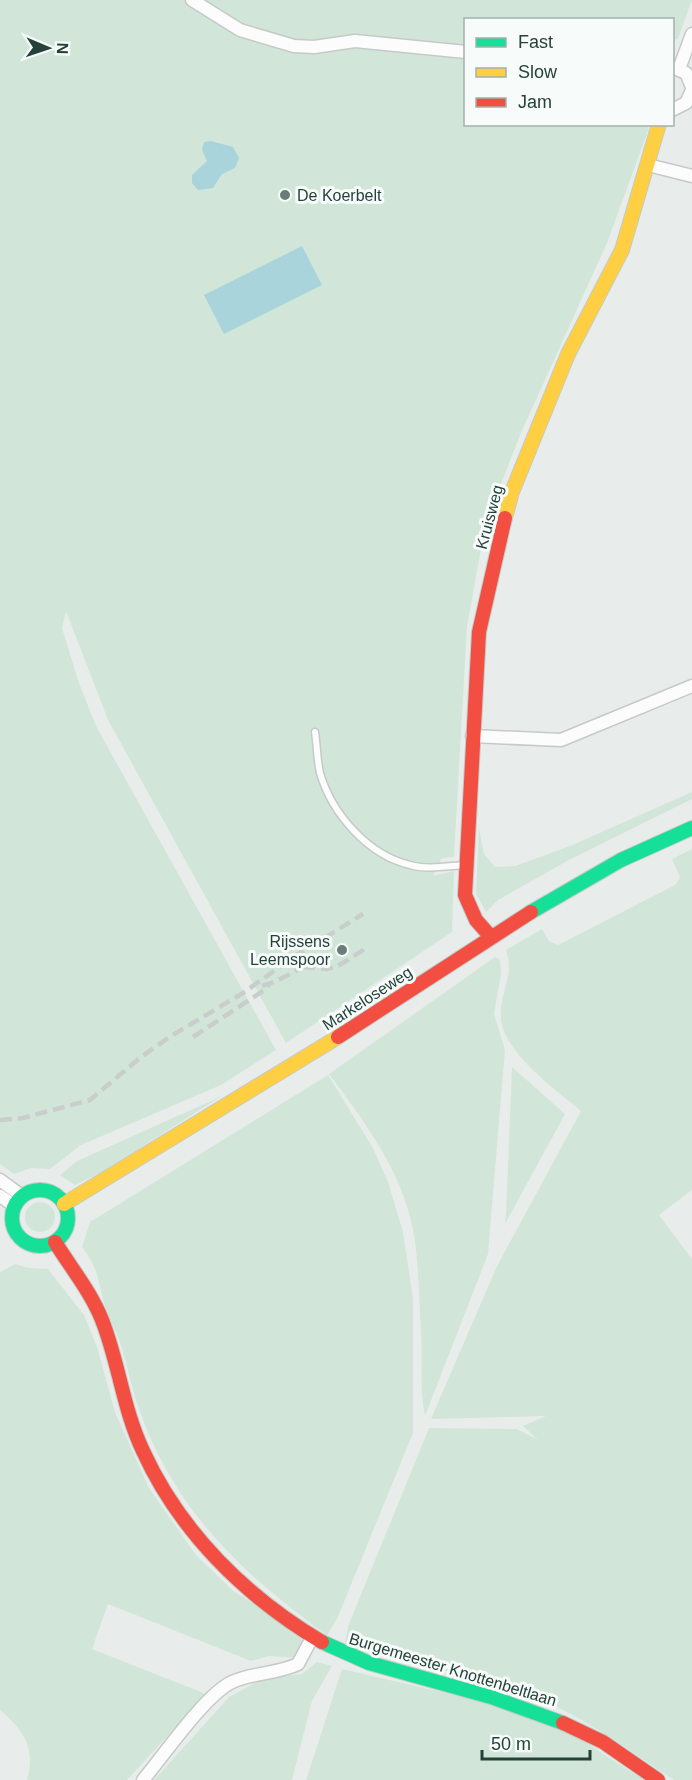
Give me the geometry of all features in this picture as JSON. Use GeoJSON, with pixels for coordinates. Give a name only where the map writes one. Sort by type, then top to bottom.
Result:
{"type":"FeatureCollection","features":[{"type":"Feature","properties":{"kind":"street"},"geometry":{"type":"LineString","coordinates":[[192,0],[240,30],[294,46],[314,48],[355,41],[464,52]]}},
{"type":"Feature","properties":{"kind":"street"},"geometry":{"type":"LineString","coordinates":[[674,109],[686,103],[692,88],[686,73],[676,68],[692,34]]}},
{"type":"Feature","properties":{"kind":"street","name":"Kruisweg"},"geometry":{"type":"LineString","coordinates":[[491,937],[476,920],[467,903],[466,865],[479,632],[512,492],[568,354],[622,250],[658,126]]}},
{"type":"Feature","properties":{"kind":"street"},"geometry":{"type":"LineString","coordinates":[[648,165],[692,176]]}},
{"type":"Feature","properties":{"kind":"street"},"geometry":{"type":"LineString","coordinates":[[472,736],[561,740],[692,686]]}},
{"type":"Feature","properties":{"kind":"street","name":"Markeloseweg"},"geometry":{"type":"LineString","coordinates":[[64,1204],[318,1050],[491,937],[594,874],[692,828]]}},
{"type":"Feature","properties":{"kind":"street"},"geometry":{"type":"LineString","coordinates":[[0,1180],[17,1201]]}},
{"type":"Feature","properties":{"kind":"street"},"geometry":{"type":"LineString","coordinates":[[0,1196],[17,1201],[42,1190],[51,1192],[64,1204],[68,1212],[66,1229],[55,1242],[41,1247],[26,1243],[15,1233],[12,1224],[17,1201]]}},
{"type":"Feature","properties":{"kind":"street"},"geometry":{"type":"LineString","coordinates":[[0,1243],[15,1233]]}},
{"type":"Feature","properties":{"kind":"street","name":"Burgemeester Knottenbeltlaan"},"geometry":{"type":"LineString","coordinates":[[55,1242],[96,1308],[131,1423],[155,1476],[173,1508],[227,1572],[251,1593],[337,1650],[369,1663],[526,1708],[577,1726],[615,1749],[658,1780]]}},
{"type":"Feature","properties":{"kind":"street"},"geometry":{"type":"LineString","coordinates":[[143,1780],[210,1700],[229,1683],[254,1673],[298,1664],[313,1636]]}},
{"type":"Feature","properties":{"kind":"lane"},"geometry":{"type":"LineString","coordinates":[[315,732],[320,774],[339,813],[359,837],[391,858],[410,866],[466,865]]}},
{"type":"Feature","properties":{"kind":"green space"},"geometry":{"type":"Polygon","coordinates":[[[0,0],[692,0],[678,39],[674,40],[674,18],[464,18],[464,126],[646,126],[649,128],[607,243],[521,433],[486,522],[467,626],[454,857],[442,858],[433,876],[454,871],[452,932],[286,1043],[108,720],[66,611],[62,628],[79,683],[96,726],[276,1050],[221,1085],[81,1145],[50,1169],[31,1168],[14,1174],[0,1164],[0,0]]]}},
{"type":"Feature","properties":{"kind":"green space"},"geometry":{"type":"Polygon","coordinates":[[[692,792],[692,799],[569,860],[498,900],[486,912],[476,894],[479,828],[484,854],[495,867],[515,866],[570,846],[692,792]]]}},
{"type":"Feature","properties":{"kind":"green space"},"geometry":{"type":"Polygon","coordinates":[[[692,849],[692,1190],[659,1215],[692,1259],[692,1780],[674,1780],[615,1740],[553,1705],[530,1695],[483,1680],[362,1651],[345,1643],[349,1624],[429,1428],[517,1429],[538,1440],[523,1426],[546,1416],[431,1419],[497,1266],[581,1111],[529,1066],[508,1039],[502,1024],[501,1009],[509,966],[506,950],[542,929],[549,941],[558,945],[675,885],[680,877],[672,859],[692,849]]]}},
{"type":"Feature","properties":{"kind":"green space"},"geometry":{"type":"Polygon","coordinates":[[[495,957],[500,960],[501,974],[494,1014],[505,1050],[488,1254],[425,1416],[422,1395],[418,1267],[408,1208],[391,1167],[380,1148],[329,1074],[495,957]]]}},
{"type":"Feature","properties":{"kind":"green space"},"geometry":{"type":"Polygon","coordinates":[[[512,1067],[565,1114],[505,1224],[506,1215],[512,1067]]]}},
{"type":"Feature","properties":{"kind":"green space"},"geometry":{"type":"Polygon","coordinates":[[[328,1075],[373,1148],[388,1182],[403,1232],[413,1299],[413,1433],[337,1619],[327,1635],[266,1588],[213,1536],[170,1477],[138,1406],[122,1348],[105,1306],[95,1269],[82,1247],[90,1222],[328,1075]]]}},
{"type":"Feature","properties":{"kind":"green space"},"geometry":{"type":"Polygon","coordinates":[[[222,1096],[100,1173],[75,1185],[60,1175],[77,1161],[222,1096]]]}},
{"type":"Feature","properties":{"kind":"green space"},"geometry":{"type":"Polygon","coordinates":[[[40,1202],[51,1206],[55,1217],[51,1228],[40,1232],[29,1228],[25,1217],[29,1206],[40,1202]]]}},
{"type":"Feature","properties":{"kind":"green space"},"geometry":{"type":"Polygon","coordinates":[[[15,1264],[28,1268],[48,1269],[84,1315],[97,1347],[115,1412],[149,1488],[196,1555],[232,1590],[295,1630],[303,1642],[302,1651],[297,1658],[269,1656],[251,1661],[108,1604],[92,1649],[206,1694],[127,1780],[27,1780],[30,1758],[26,1741],[16,1725],[0,1710],[0,1272],[15,1264]]]}},
{"type":"Feature","properties":{"kind":"green space"},"geometry":{"type":"Polygon","coordinates":[[[317,1662],[332,1666],[312,1701],[292,1780],[154,1780],[229,1697],[264,1678],[302,1674],[317,1662]]]}},
{"type":"Feature","properties":{"kind":"green space"},"geometry":{"type":"Polygon","coordinates":[[[342,1669],[502,1706],[577,1737],[644,1780],[306,1780],[342,1669]]]}},
{"type":"Feature","properties":{"kind":"water"},"geometry":{"type":"Polygon","coordinates":[[[211,141],[233,147],[239,158],[235,168],[222,174],[213,188],[198,190],[192,183],[192,175],[207,161],[202,150],[204,142],[211,141]]]}},
{"type":"Feature","properties":{"kind":"water"},"geometry":{"type":"Polygon","coordinates":[[[302,246],[322,285],[224,334],[204,295],[302,246]]]}},
{"type":"Feature","properties":{"kind":"railway"},"geometry":{"type":"LineString","coordinates":[[0,1120],[23,1118],[90,1100],[141,1057],[171,1036],[243,993],[295,956],[363,914]]}},
{"type":"Feature","properties":{"kind":"railway"},"geometry":{"type":"LineString","coordinates":[[303,967],[327,969],[338,966],[368,947]]}},
{"type":"Feature","properties":{"kind":"railway"},"geometry":{"type":"LineString","coordinates":[[262,986],[327,954]]}},
{"type":"Feature","properties":{"kind":"railway"},"geometry":{"type":"LineString","coordinates":[[193,1037],[266,989],[270,983]]}},
{"type":"Feature","properties":{"kind":"traffic: fast"},"geometry":{"type":"LineString","coordinates":[[531,912],[621,860],[692,828]]}},
{"type":"Feature","properties":{"kind":"traffic: fast"},"geometry":{"type":"LineString","coordinates":[[34,1190],[46,1190],[56,1194],[64,1202],[68,1218],[64,1234],[56,1242],[46,1246],[34,1246],[24,1242],[16,1234],[12,1224],[12,1212],[16,1202],[24,1194],[34,1190]]}},
{"type":"Feature","properties":{"kind":"traffic: fast"},"geometry":{"type":"LineString","coordinates":[[322,1642],[369,1663],[491,1697],[563,1723]]}},
{"type":"Feature","properties":{"kind":"traffic: slow"},"geometry":{"type":"LineString","coordinates":[[505,518],[512,492],[568,354],[622,250],[658,126]]}},
{"type":"Feature","properties":{"kind":"traffic: slow"},"geometry":{"type":"LineString","coordinates":[[64,1204],[338,1037]]}},
{"type":"Feature","properties":{"kind":"traffic: jam"},"geometry":{"type":"LineString","coordinates":[[491,937],[476,920],[465,895],[479,632],[505,518]]}},
{"type":"Feature","properties":{"kind":"traffic: jam"},"geometry":{"type":"LineString","coordinates":[[338,1037],[531,912]]}},
{"type":"Feature","properties":{"kind":"traffic: jam"},"geometry":{"type":"LineString","coordinates":[[55,1242],[87,1290],[102,1320],[136,1435],[158,1481],[176,1509],[218,1560],[242,1583],[267,1605],[322,1642]]}},
{"type":"Feature","properties":{"kind":"traffic: jam"},"geometry":{"type":"LineString","coordinates":[[563,1723],[603,1742],[658,1780]]}},
{"type":"Feature","properties":{"kind":"place","name":"De Koerbelt"},"geometry":{"type":"Point","coordinates":[285,195]}},
{"type":"Feature","properties":{"kind":"place","name":"Rijssens Leemspoor"},"geometry":{"type":"Point","coordinates":[342,950]}}]}
